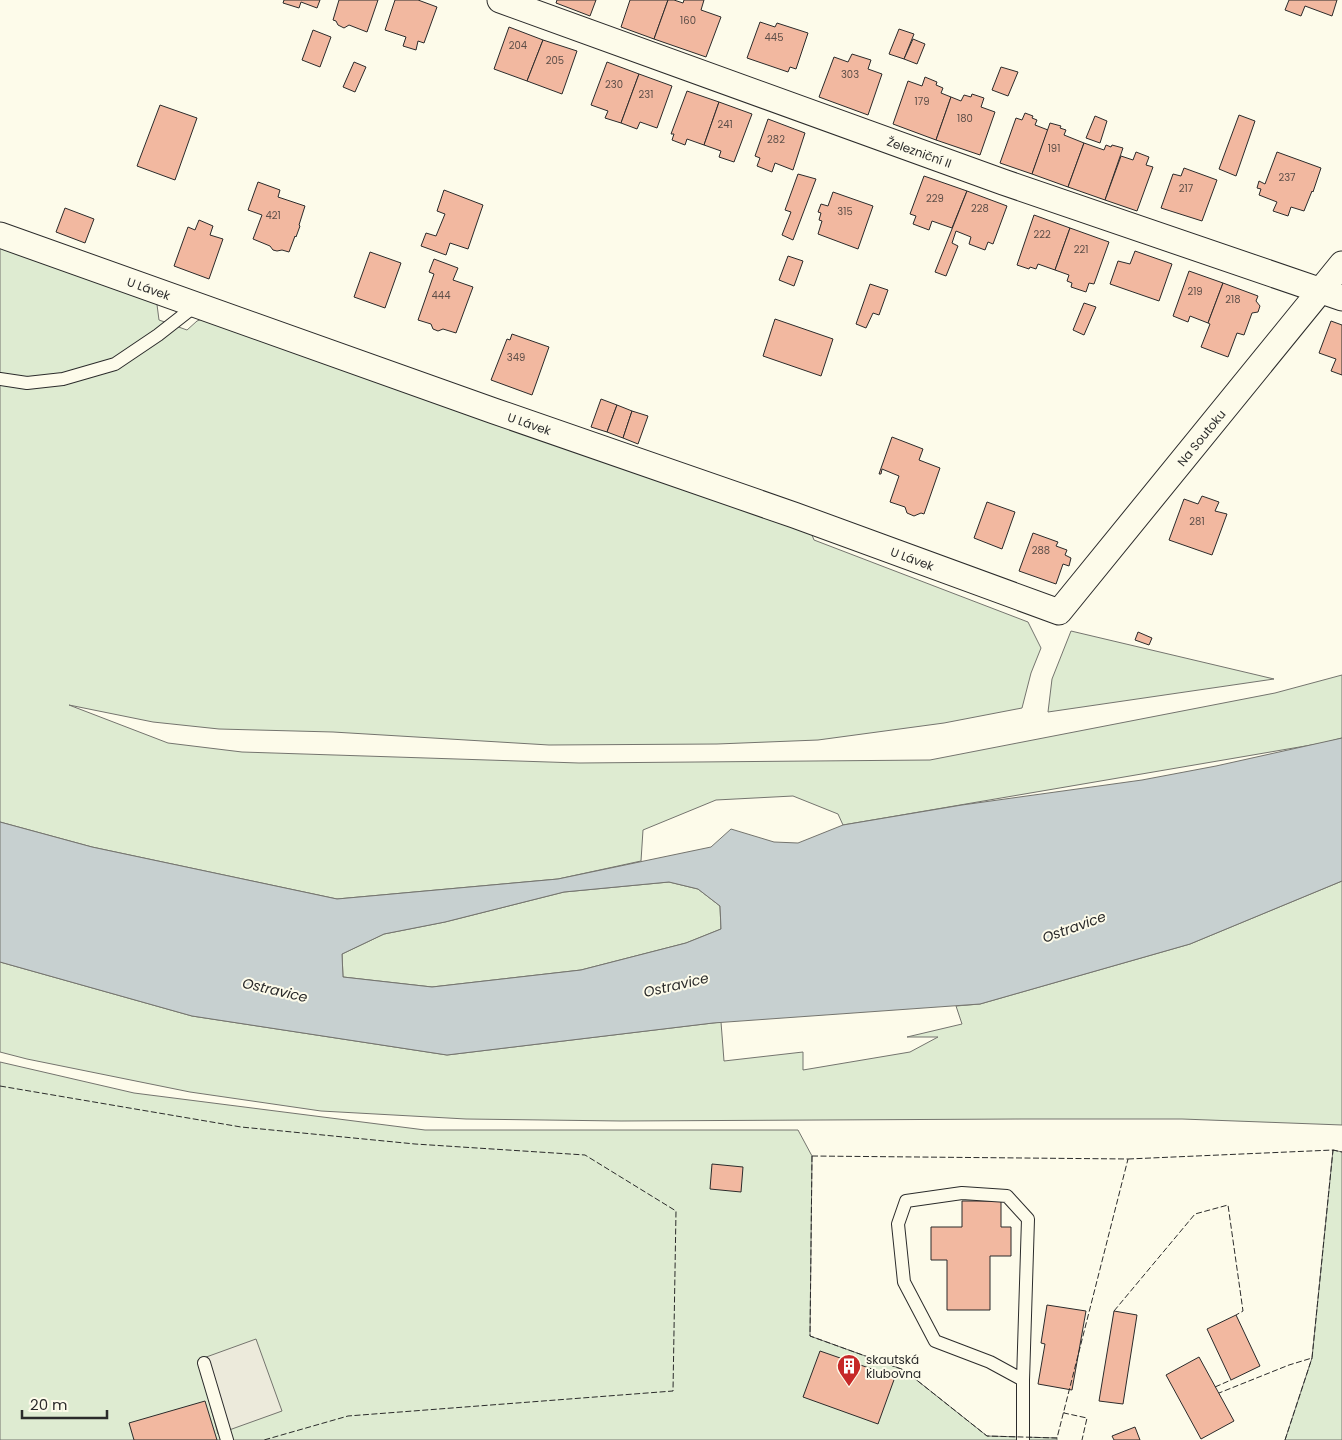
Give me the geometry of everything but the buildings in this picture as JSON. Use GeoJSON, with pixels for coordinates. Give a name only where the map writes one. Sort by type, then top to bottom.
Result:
{"type":"FeatureCollection","features":[{"type":"Feature","properties":{"kind":"street","name":"Železniční II"},"geometry":{"type":"LineString","coordinates":[[500,0],[1003,182],[1331,294]]}},
{"type":"Feature","properties":{"kind":"street","name":"U Lávek"},"geometry":{"type":"LineString","coordinates":[[0,235],[195,306],[794,515],[1059,612]]}},
{"type":"Feature","properties":{"kind":"street","name":"Na Soutoku"},"geometry":{"type":"LineString","coordinates":[[1059,612],[1331,294],[1342,264]]}},
{"type":"Feature","properties":{"kind":"lane"},"geometry":{"type":"LineString","coordinates":[[0,379],[28,383],[63,379],[116,364],[195,306]]}},
{"type":"Feature","properties":{"kind":"lane"},"geometry":{"type":"LineString","coordinates":[[1023,1380],[990,1362],[935,1341],[904,1282],[898,1224],[906,1201],[962,1193],[1007,1196],[1028,1219],[1023,1440]]}},
{"type":"Feature","properties":{"kind":"lane"},"geometry":{"type":"LineString","coordinates":[[204,1364],[227,1440]]}},
{"type":"Feature","properties":{"kind":"green space"},"geometry":{"type":"Polygon","coordinates":[[[0,242],[156,297],[159,320],[187,330],[197,321],[210,316],[808,525],[814,540],[1028,622],[1041,648],[1031,673],[1022,708],[944,723],[818,740],[717,744],[549,745],[333,732],[219,729],[153,722],[69,705],[168,743],[242,752],[579,763],[930,760],[1275,693],[1342,675],[1342,738],[1323,743],[843,825],[838,814],[793,796],[716,800],[643,830],[641,861],[558,879],[337,899],[92,847],[0,822],[0,242]]]}},
{"type":"Feature","properties":{"kind":"green space"},"geometry":{"type":"Polygon","coordinates":[[[1071,631],[1274,679],[1048,712],[1052,679],[1071,631]]]}},
{"type":"Feature","properties":{"kind":"green space"},"geometry":{"type":"Polygon","coordinates":[[[1342,881],[1342,1125],[1182,1119],[621,1121],[466,1119],[321,1111],[190,1092],[0,1052],[0,962],[192,1016],[447,1055],[721,1022],[724,1061],[803,1052],[803,1070],[910,1052],[938,1037],[907,1037],[962,1024],[956,1006],[980,1004],[1190,944],[1342,881]]]}},
{"type":"Feature","properties":{"kind":"green space"},"geometry":{"type":"Polygon","coordinates":[[[669,882],[698,889],[720,906],[721,929],[686,943],[581,970],[432,987],[343,977],[342,954],[384,934],[445,922],[564,892],[669,882]]]}},
{"type":"Feature","properties":{"kind":"green space"},"geometry":{"type":"Polygon","coordinates":[[[0,1062],[134,1093],[425,1130],[798,1130],[812,1156],[810,1336],[904,1370],[987,1436],[1057,1438],[1057,1440],[0,1440],[0,1062]]]}},
{"type":"Feature","properties":{"kind":"green space"},"geometry":{"type":"Polygon","coordinates":[[[1333,1150],[1342,1152],[1342,1440],[1285,1440],[1312,1358],[1333,1150]]]}},
{"type":"Feature","properties":{"kind":"shaded area"},"geometry":{"type":"Polygon","coordinates":[[[256,1339],[282,1411],[218,1434],[198,1360],[256,1339]]]}},
{"type":"Feature","properties":{"kind":"water","name":"Ostravice"},"geometry":{"type":"Polygon","coordinates":[[[1342,738],[1342,881],[1190,944],[980,1004],[713,1023],[447,1055],[192,1016],[0,962],[0,822],[92,847],[337,899],[558,879],[711,847],[731,829],[774,842],[798,843],[843,825],[962,805],[1142,780],[1216,766],[1342,738]],[[669,882],[564,892],[445,922],[384,934],[342,954],[343,977],[432,987],[581,970],[686,943],[721,929],[720,906],[698,889],[669,882]]]}},
{"type":"Feature","properties":{"kind":"fence"},"geometry":{"type":"LineString","coordinates":[[0,1086],[241,1127],[415,1144],[585,1155],[676,1211],[673,1391],[348,1416],[264,1440]]}},
{"type":"Feature","properties":{"kind":"fence"},"geometry":{"type":"LineString","coordinates":[[1128,1159],[1333,1150],[1312,1358],[1289,1365],[1219,1393]]}},
{"type":"Feature","properties":{"kind":"fence"},"geometry":{"type":"LineString","coordinates":[[1333,1151],[1342,1152]]}},
{"type":"Feature","properties":{"kind":"fence"},"geometry":{"type":"LineString","coordinates":[[812,1156],[1128,1159],[1057,1438],[987,1436],[904,1370],[810,1336],[812,1156]]}},
{"type":"Feature","properties":{"kind":"fence"},"geometry":{"type":"LineString","coordinates":[[1114,1311],[1195,1214],[1228,1205],[1243,1311],[1236,1315]]}},
{"type":"Feature","properties":{"kind":"fence"},"geometry":{"type":"LineString","coordinates":[[1285,1440],[1312,1358]]}},
{"type":"Feature","properties":{"kind":"fence"},"geometry":{"type":"LineString","coordinates":[[1215,1387],[1231,1380]]}},
{"type":"Feature","properties":{"kind":"fence"},"geometry":{"type":"LineString","coordinates":[[1064,1412],[1087,1418],[1082,1440]]}},
{"type":"Feature","properties":{"kind":"place","name":"skautská klubovna"},"geometry":{"type":"Point","coordinates":[849,1387]}}]}
